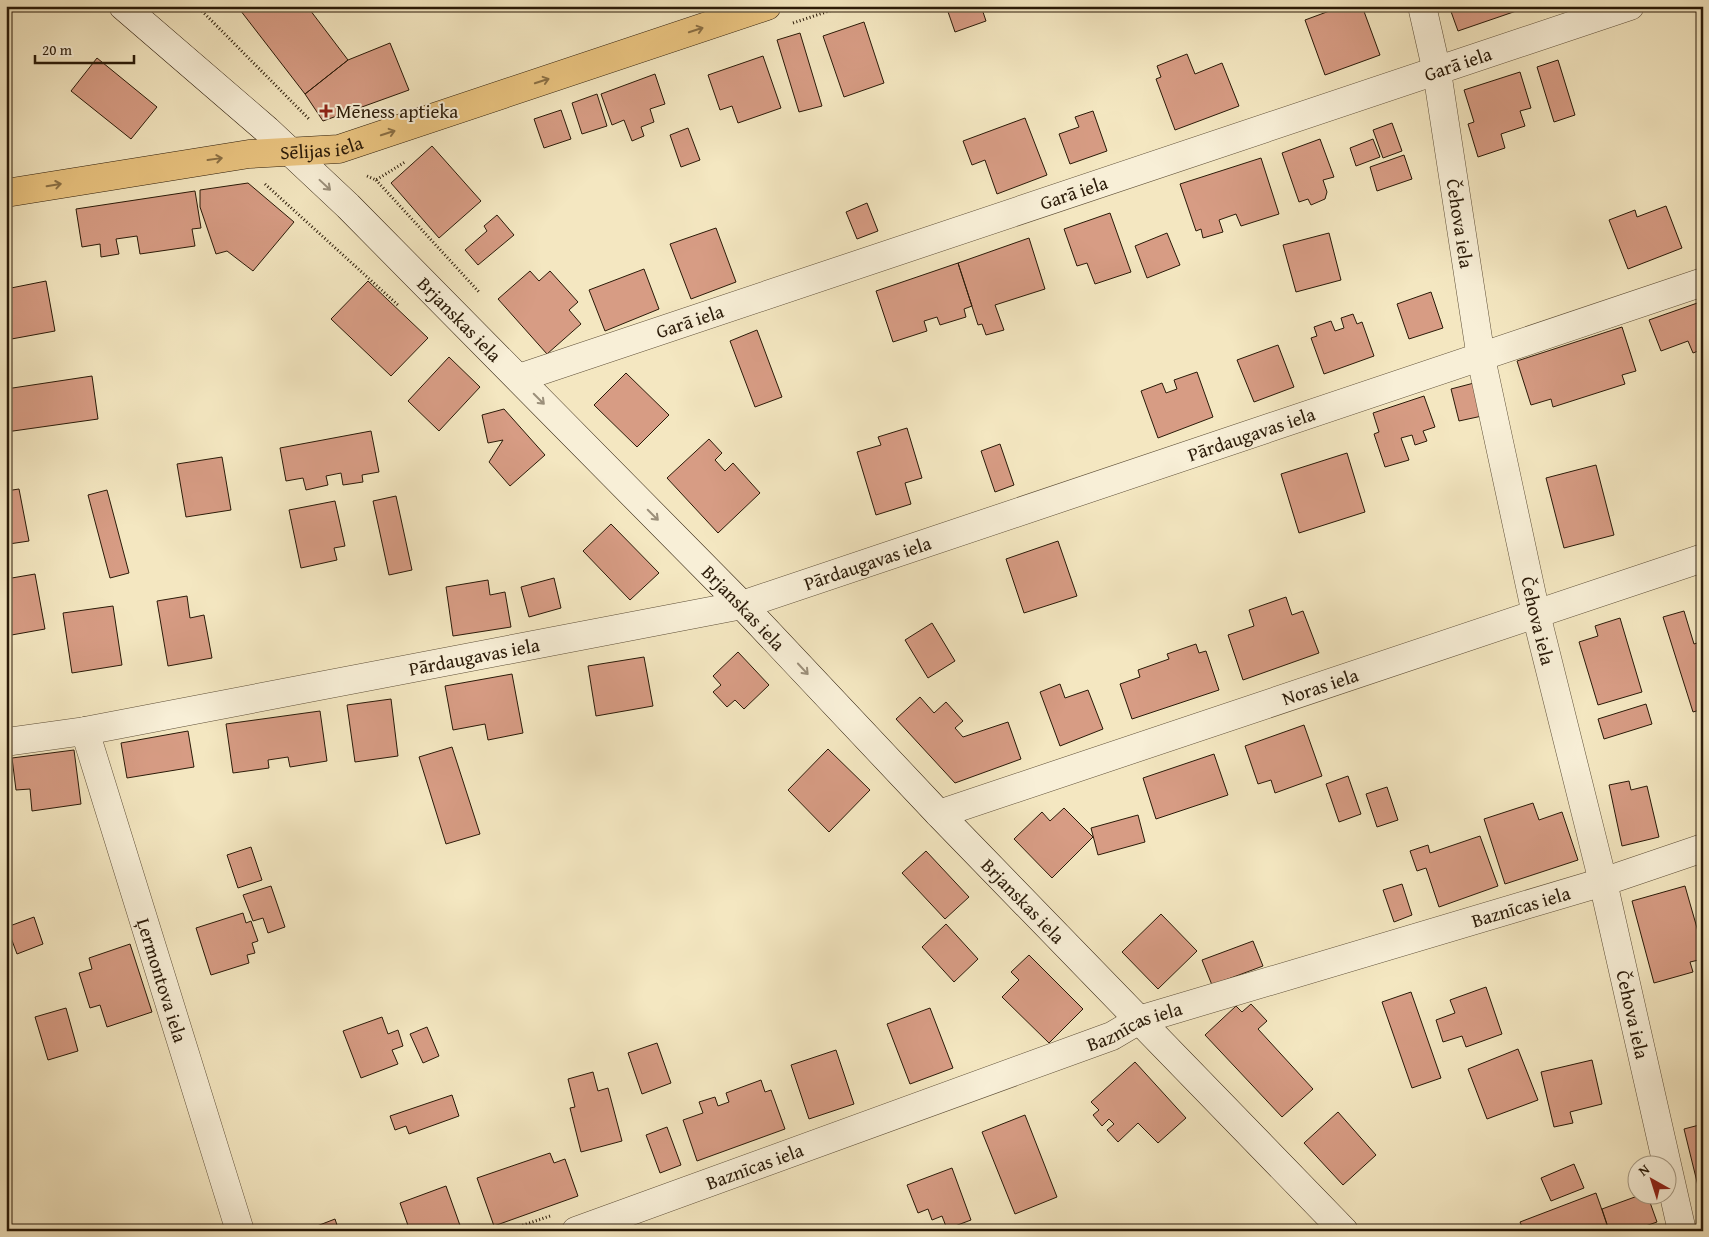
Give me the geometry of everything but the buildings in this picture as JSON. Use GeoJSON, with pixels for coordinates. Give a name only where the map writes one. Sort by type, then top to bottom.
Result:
{"type":"FeatureCollection","features":[{"type":"Feature","properties":{"kind":"main road","name":"Sēlijas iela"},"geometry":{"type":"LineString","coordinates":[[6,193],[249,154],[340,149],[767,6]]}},
{"type":"Feature","properties":{"kind":"street","name":"Brjanskas iela"},"geometry":{"type":"LineString","coordinates":[[123,6],[267,130],[348,206],[742,605],[939,814],[1344,1231]]}},
{"type":"Feature","properties":{"kind":"street","name":"Čehova iela"},"geometry":{"type":"LineString","coordinates":[[1422,6],[1437,72],[1481,358],[1536,614],[1603,882],[1682,1231]]}},
{"type":"Feature","properties":{"kind":"street","name":"Garā iela"},"geometry":{"type":"LineString","coordinates":[[519,378],[1630,6]]}},
{"type":"Feature","properties":{"kind":"street","name":"Pārdaugavas iela"},"geometry":{"type":"LineString","coordinates":[[6,742],[85,731],[742,605],[1703,282]]}},
{"type":"Feature","properties":{"kind":"street","name":"Noras iela"},"geometry":{"type":"LineString","coordinates":[[939,814],[1703,558]]}},
{"type":"Feature","properties":{"kind":"street","name":"Ļermontova iela"},"geometry":{"type":"LineString","coordinates":[[85,731],[240,1231]]}},
{"type":"Feature","properties":{"kind":"street","name":"Baznīcas iela"},"geometry":{"type":"LineString","coordinates":[[576,1231],[1112,1036],[1139,1020],[1603,882],[1703,848]]}},
{"type":"Feature","properties":{"kind":"path"},"geometry":{"type":"LineString","coordinates":[[197,6],[314,124]]}},
{"type":"Feature","properties":{"kind":"place","name":"Mēness aptieka"},"geometry":{"type":"Point","coordinates":[326,111]}}]}
